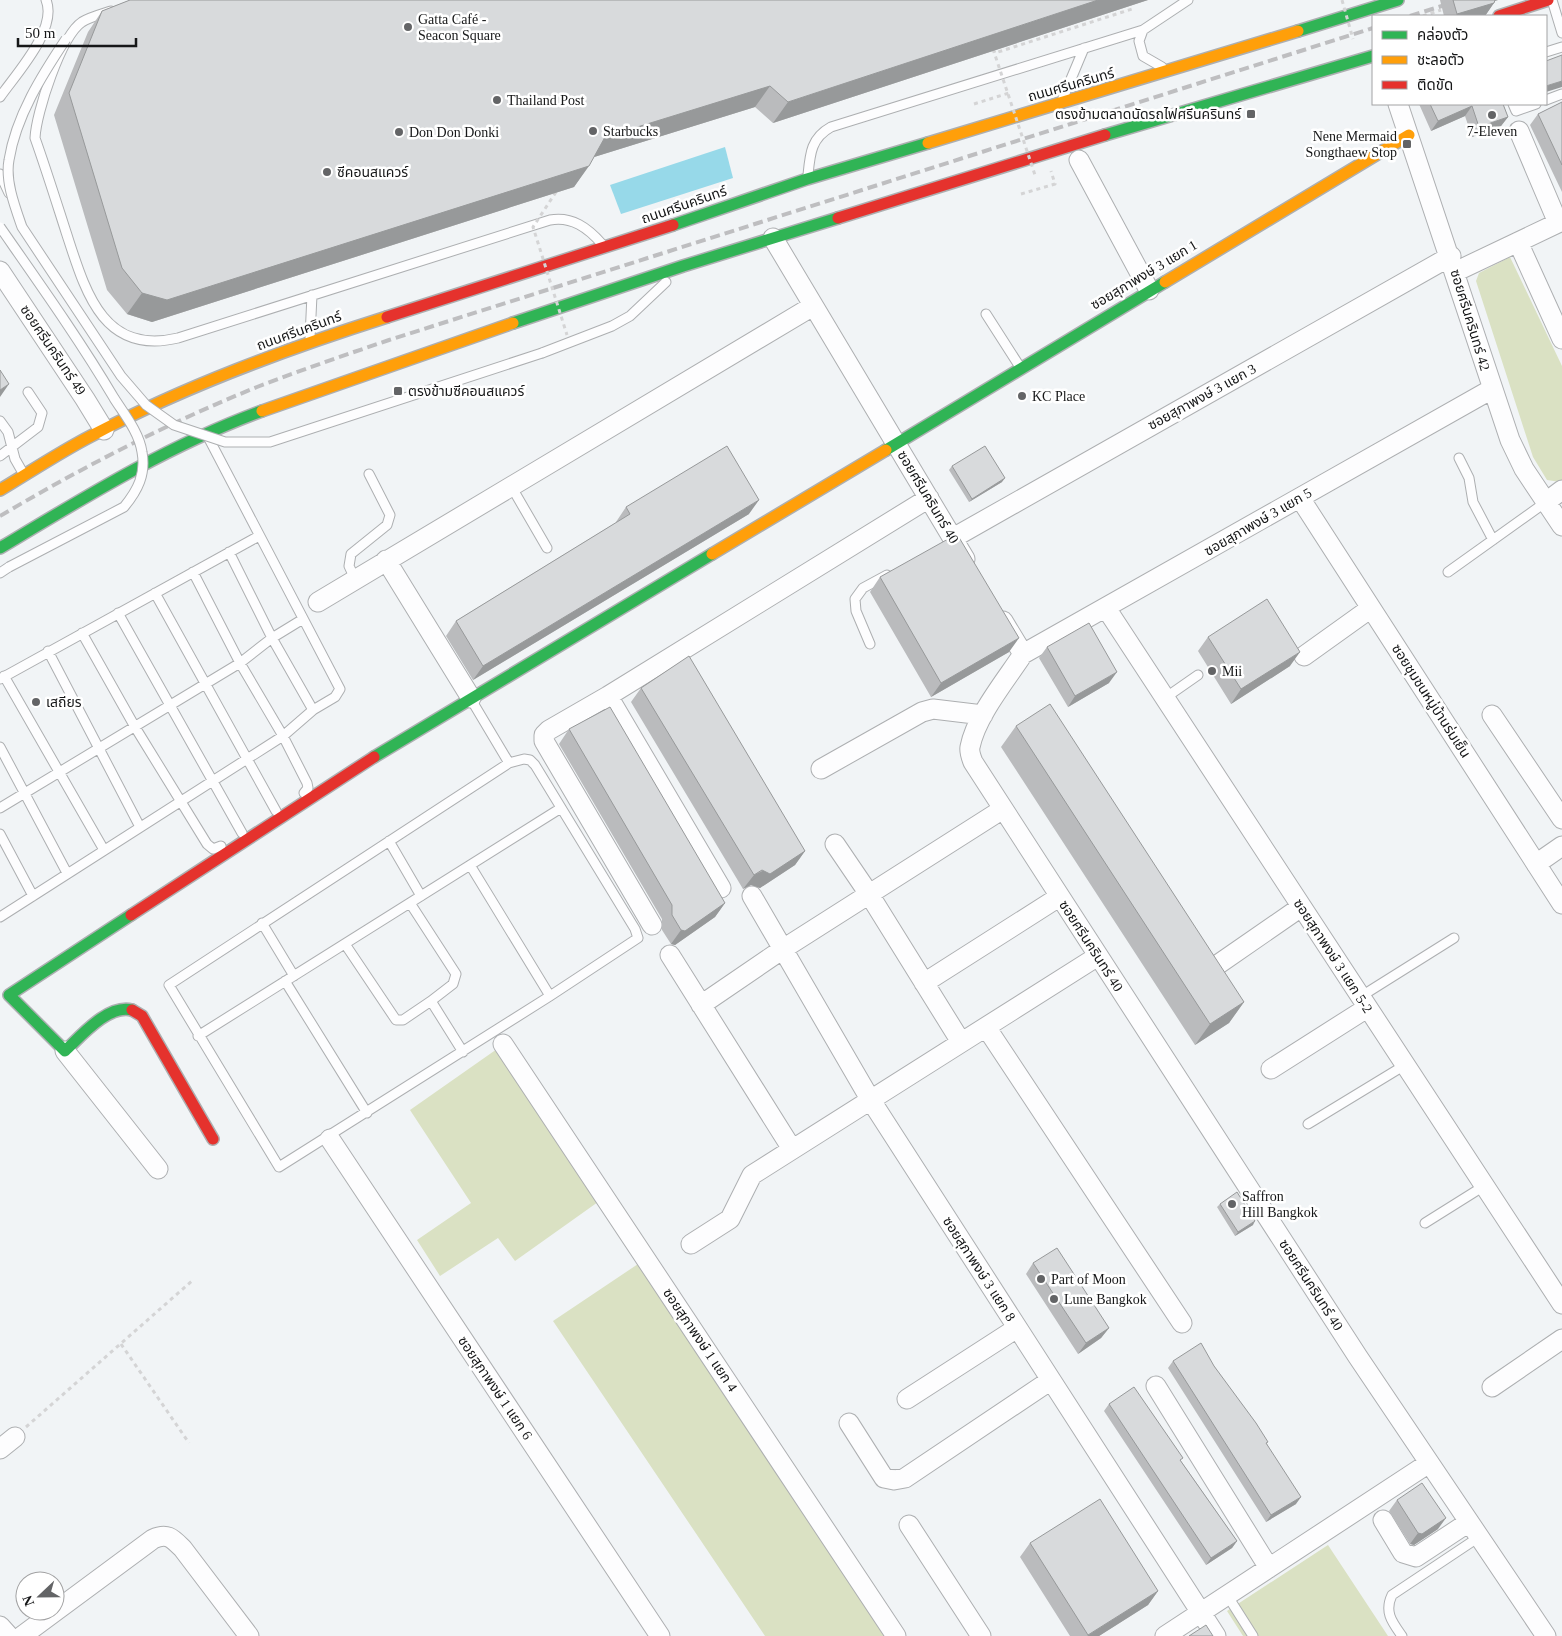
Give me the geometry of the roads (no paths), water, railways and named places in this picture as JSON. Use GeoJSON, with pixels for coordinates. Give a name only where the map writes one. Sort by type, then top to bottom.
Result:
{"type":"FeatureCollection","features":[{"type":"Feature","properties":{"kind":"main road"},"geometry":{"type":"LineString","coordinates":[[1501,15],[1548,0]]}},
{"type":"Feature","properties":{"kind":"main road","name":"ถนนศรีนครินทร์"},"geometry":{"type":"LineString","coordinates":[[0,490],[104,430],[181,393],[309,342],[605,247],[807,178],[1172,71],[1394,1]]}},
{"type":"Feature","properties":{"kind":"main road"},"geometry":{"type":"LineString","coordinates":[[0,548],[116,479],[206,433],[340,382],[683,266],[1074,144],[1372,56]]}},
{"type":"Feature","properties":{"kind":"main road","name":"ซอยสุภาพงษ์ 3 แยก 1"},"geometry":{"type":"LineString","coordinates":[[65,1051],[9,995],[336,780],[895,442],[1409,135]]}},
{"type":"Feature","properties":{"kind":"main road"},"geometry":{"type":"LineString","coordinates":[[65,1051],[86,1032],[119,1009],[132,1009],[142,1016],[213,1139]]}},
{"type":"Feature","properties":{"kind":"street","name":"ซอยศรีนครินทร์ 42"},"geometry":{"type":"LineString","coordinates":[[1398,105],[1453,264],[1492,389],[1514,447],[1524,469],[1562,526]]}},
{"type":"Feature","properties":{"kind":"street"},"geometry":{"type":"LineString","coordinates":[[1519,131],[1560,222]]}},
{"type":"Feature","properties":{"kind":"street"},"geometry":{"type":"LineString","coordinates":[[1078,160],[1149,290]]}},
{"type":"Feature","properties":{"kind":"street","name":"ซอยสุภาพงษ์ 3 แยก 3"},"geometry":{"type":"LineString","coordinates":[[949,540],[1453,264],[1518,242],[1560,222]]}},
{"type":"Feature","properties":{"kind":"street","name":"ซอยศรีนครินทร์ 40"},"geometry":{"type":"LineString","coordinates":[[773,238],[929,498],[949,540],[973,571]]}},
{"type":"Feature","properties":{"kind":"street"},"geometry":{"type":"LineString","coordinates":[[1518,242],[1562,339]]}},
{"type":"Feature","properties":{"kind":"street","name":"ซอยศรีนครินทร์ 49"},"geometry":{"type":"LineString","coordinates":[[0,271],[104,430]]}},
{"type":"Feature","properties":{"kind":"street"},"geometry":{"type":"LineString","coordinates":[[318,602],[813,306]]}},
{"type":"Feature","properties":{"kind":"street","name":"ซอยสุภาพงษ์ 3 แยก 5"},"geometry":{"type":"LineString","coordinates":[[1023,654],[1492,389]]}},
{"type":"Feature","properties":{"kind":"street"},"geometry":{"type":"LineString","coordinates":[[1546,502],[1562,490]]}},
{"type":"Feature","properties":{"kind":"street"},"geometry":{"type":"LineString","coordinates":[[652,925],[544,740],[544,735],[549,730],[608,696],[929,498]]}},
{"type":"Feature","properties":{"kind":"street","name":"ซอยชุมชนหมู่บ้านร่มเย็น"},"geometry":{"type":"LineString","coordinates":[[1300,498],[1562,904]]}},
{"type":"Feature","properties":{"kind":"street"},"geometry":{"type":"LineString","coordinates":[[386,560],[471,698]]}},
{"type":"Feature","properties":{"kind":"street"},"geometry":{"type":"LineString","coordinates":[[993,604],[1023,654]]}},
{"type":"Feature","properties":{"kind":"street","name":"ซอยสุภาพงษ์ 3 แยก 5-2"},"geometry":{"type":"LineString","coordinates":[[1106,608],[1562,1304]]}},
{"type":"Feature","properties":{"kind":"street"},"geometry":{"type":"LineString","coordinates":[[1304,656],[1371,608]]}},
{"type":"Feature","properties":{"kind":"street"},"geometry":{"type":"LineString","coordinates":[[683,649],[693,666]]}},
{"type":"Feature","properties":{"kind":"street","name":"ซอยศรีนครินทร์ 40"},"geometry":{"type":"LineString","coordinates":[[1023,654],[983,715],[969,752],[1059,897],[1429,1463],[1546,1636]]}},
{"type":"Feature","properties":{"kind":"street"},"geometry":{"type":"LineString","coordinates":[[608,696],[721,888]]}},
{"type":"Feature","properties":{"kind":"street"},"geometry":{"type":"LineString","coordinates":[[821,769],[922,712],[932,710],[983,715]]}},
{"type":"Feature","properties":{"kind":"street"},"geometry":{"type":"LineString","coordinates":[[1492,715],[1562,819]]}},
{"type":"Feature","properties":{"kind":"street"},"geometry":{"type":"LineString","coordinates":[[701,1005],[783,949],[1003,809]]}},
{"type":"Feature","properties":{"kind":"street"},"geometry":{"type":"LineString","coordinates":[[835,844],[869,894],[961,1042]]}},
{"type":"Feature","properties":{"kind":"street"},"geometry":{"type":"LineString","coordinates":[[1536,864],[1562,846]]}},
{"type":"Feature","properties":{"kind":"street","name":"ซอยสุภาพงษ์ 3 แยก 8"},"geometry":{"type":"LineString","coordinates":[[752,896],[870,1099],[1216,1636]]}},
{"type":"Feature","properties":{"kind":"street"},"geometry":{"type":"LineString","coordinates":[[924,983],[1059,897]]}},
{"type":"Feature","properties":{"kind":"street"},"geometry":{"type":"LineString","coordinates":[[1210,970],[1301,907]]}},
{"type":"Feature","properties":{"kind":"street"},"geometry":{"type":"LineString","coordinates":[[670,955],[792,1149]]}},
{"type":"Feature","properties":{"kind":"street"},"geometry":{"type":"LineString","coordinates":[[691,1244],[730,1218],[752,1175],[1098,956]]}},
{"type":"Feature","properties":{"kind":"street"},"geometry":{"type":"LineString","coordinates":[[1271,1069],[1363,1003]]}},
{"type":"Feature","properties":{"kind":"street"},"geometry":{"type":"LineString","coordinates":[[986,1027],[1182,1323]]}},
{"type":"Feature","properties":{"kind":"street","name":"ซอยสุภาพงษ์ 1 แยก 4"},"geometry":{"type":"LineString","coordinates":[[503,1044],[896,1636]]}},
{"type":"Feature","properties":{"kind":"street"},"geometry":{"type":"LineString","coordinates":[[65,1051],[158,1168]]}},
{"type":"Feature","properties":{"kind":"street","name":"ซอยสุภาพงษ์ 1 แยก 6"},"geometry":{"type":"LineString","coordinates":[[330,1138],[660,1636]]}},
{"type":"Feature","properties":{"kind":"street"},"geometry":{"type":"LineString","coordinates":[[907,1399],[1017,1328]]}},
{"type":"Feature","properties":{"kind":"street"},"geometry":{"type":"LineString","coordinates":[[1492,1387],[1562,1339]]}},
{"type":"Feature","properties":{"kind":"street"},"geometry":{"type":"LineString","coordinates":[[849,1423],[884,1478],[894,1480],[905,1478],[1051,1380]]}},
{"type":"Feature","properties":{"kind":"street"},"geometry":{"type":"LineString","coordinates":[[1156,1386],[1269,1568]]}},
{"type":"Feature","properties":{"kind":"street"},"geometry":{"type":"LineString","coordinates":[[0,1449],[15,1437]]}},
{"type":"Feature","properties":{"kind":"street"},"geometry":{"type":"LineString","coordinates":[[1165,1636],[1429,1463]]}},
{"type":"Feature","properties":{"kind":"street"},"geometry":{"type":"LineString","coordinates":[[1383,1520],[1403,1553],[1416,1557],[1474,1530]]}},
{"type":"Feature","properties":{"kind":"street"},"geometry":{"type":"LineString","coordinates":[[909,1525],[981,1636]]}},
{"type":"Feature","properties":{"kind":"street"},"geometry":{"type":"LineString","coordinates":[[22,1636],[160,1536],[172,1538],[216,1590],[249,1636]]}},
{"type":"Feature","properties":{"kind":"street"},"geometry":{"type":"LineString","coordinates":[[0,1626],[9,1636]]}},
{"type":"Feature","properties":{"kind":"lane"},"geometry":{"type":"LineString","coordinates":[[0,97],[44,33],[49,8],[46,0]]}},
{"type":"Feature","properties":{"kind":"lane"},"geometry":{"type":"LineString","coordinates":[[807,178],[812,144],[822,133],[831,127],[1143,30],[1188,0]]}},
{"type":"Feature","properties":{"kind":"lane"},"geometry":{"type":"LineString","coordinates":[[1552,0],[1562,33]]}},
{"type":"Feature","properties":{"kind":"lane"},"geometry":{"type":"LineString","coordinates":[[13,200],[8,161],[18,125],[44,71],[66,39],[82,22],[122,8]]}},
{"type":"Feature","properties":{"kind":"lane"},"geometry":{"type":"LineString","coordinates":[[1143,30],[1139,41],[1143,56],[1154,64],[1172,71]]}},
{"type":"Feature","properties":{"kind":"lane"},"geometry":{"type":"LineString","coordinates":[[66,39],[40,111],[35,138],[81,278],[103,318],[112,326],[132,337],[142,340],[164,341],[206,330],[550,220],[563,220],[579,224],[591,232],[605,247]]}},
{"type":"Feature","properties":{"kind":"lane"},"geometry":{"type":"LineString","coordinates":[[1547,52],[1562,47]]}},
{"type":"Feature","properties":{"kind":"lane"},"geometry":{"type":"LineString","coordinates":[[1061,104],[1084,48]]}},
{"type":"Feature","properties":{"kind":"lane"},"geometry":{"type":"LineString","coordinates":[[1547,100],[1562,94]]}},
{"type":"Feature","properties":{"kind":"lane"},"geometry":{"type":"LineString","coordinates":[[1513,105],[1516,111],[1533,105]]}},
{"type":"Feature","properties":{"kind":"lane"},"geometry":{"type":"LineString","coordinates":[[0,174],[13,200],[22,227],[121,376],[146,405],[174,425],[225,442],[270,442],[542,353],[612,326],[630,316],[683,266]]}},
{"type":"Feature","properties":{"kind":"lane"},"geometry":{"type":"LineString","coordinates":[[0,227],[107,385],[137,436],[142,452],[141,482],[137,492],[124,507],[0,573]]}},
{"type":"Feature","properties":{"kind":"lane"},"geometry":{"type":"LineString","coordinates":[[309,342],[312,295]]}},
{"type":"Feature","properties":{"kind":"lane"},"geometry":{"type":"LineString","coordinates":[[986,314],[1020,367]]}},
{"type":"Feature","properties":{"kind":"lane"},"geometry":{"type":"LineString","coordinates":[[0,456],[38,427],[42,413],[28,392]]}},
{"type":"Feature","properties":{"kind":"lane"},"geometry":{"type":"LineString","coordinates":[[0,421],[8,432],[15,459],[24,475]]}},
{"type":"Feature","properties":{"kind":"lane"},"geometry":{"type":"LineString","coordinates":[[1,915],[283,736],[313,710],[335,697],[340,689],[258,536],[206,433]]}},
{"type":"Feature","properties":{"kind":"lane"},"geometry":{"type":"LineString","coordinates":[[1459,458],[1469,478],[1473,502],[1494,540]]}},
{"type":"Feature","properties":{"kind":"lane"},"geometry":{"type":"LineString","coordinates":[[355,579],[350,566],[351,554],[387,525],[390,519],[369,474]]}},
{"type":"Feature","properties":{"kind":"lane"},"geometry":{"type":"LineString","coordinates":[[511,486],[548,548]]}},
{"type":"Feature","properties":{"kind":"lane"},"geometry":{"type":"LineString","coordinates":[[1448,572],[1546,502]]}},
{"type":"Feature","properties":{"kind":"lane"},"geometry":{"type":"LineString","coordinates":[[104,850],[2,678],[258,536]]}},
{"type":"Feature","properties":{"kind":"lane"},"geometry":{"type":"LineString","coordinates":[[230,552],[272,638],[313,710]]}},
{"type":"Feature","properties":{"kind":"lane"},"geometry":{"type":"LineString","coordinates":[[870,644],[856,611],[855,599],[863,588],[898,569]]}},
{"type":"Feature","properties":{"kind":"lane"},"geometry":{"type":"LineString","coordinates":[[82,632],[179,802],[213,849],[219,848],[308,788],[283,736],[240,663],[193,572]]}},
{"type":"Feature","properties":{"kind":"lane"},"geometry":{"type":"LineString","coordinates":[[155,593],[207,683],[246,759],[276,811]]}},
{"type":"Feature","properties":{"kind":"lane"},"geometry":{"type":"LineString","coordinates":[[118,613],[242,832]]}},
{"type":"Feature","properties":{"kind":"lane"},"geometry":{"type":"LineString","coordinates":[[0,808],[240,663],[272,638],[303,619]]}},
{"type":"Feature","properties":{"kind":"lane"},"geometry":{"type":"LineString","coordinates":[[48,651],[140,827]]}},
{"type":"Feature","properties":{"kind":"lane"},"geometry":{"type":"LineString","coordinates":[[1165,698],[1198,675]]}},
{"type":"Feature","properties":{"kind":"lane"},"geometry":{"type":"LineString","coordinates":[[471,698],[509,763]]}},
{"type":"Feature","properties":{"kind":"lane"},"geometry":{"type":"LineString","coordinates":[[0,747],[26,792],[68,873]]}},
{"type":"Feature","properties":{"kind":"lane"},"geometry":{"type":"LineString","coordinates":[[524,759],[530,760],[638,936],[633,943],[330,1138],[279,1167],[170,991],[169,984],[509,763],[524,759]]}},
{"type":"Feature","properties":{"kind":"lane"},"geometry":{"type":"LineString","coordinates":[[198,1036],[561,808]]}},
{"type":"Feature","properties":{"kind":"lane"},"geometry":{"type":"LineString","coordinates":[[0,834],[33,896]]}},
{"type":"Feature","properties":{"kind":"lane"},"geometry":{"type":"LineString","coordinates":[[388,841],[421,896]]}},
{"type":"Feature","properties":{"kind":"lane"},"geometry":{"type":"LineString","coordinates":[[470,865],[550,996]]}},
{"type":"Feature","properties":{"kind":"lane"},"geometry":{"type":"LineString","coordinates":[[345,944],[396,1020],[403,1020],[451,986],[456,976],[410,903]]}},
{"type":"Feature","properties":{"kind":"lane"},"geometry":{"type":"LineString","coordinates":[[262,923],[294,976]]}},
{"type":"Feature","properties":{"kind":"lane"},"geometry":{"type":"LineString","coordinates":[[1363,1003],[1454,938]]}},
{"type":"Feature","properties":{"kind":"lane"},"geometry":{"type":"LineString","coordinates":[[285,982],[367,1113]]}},
{"type":"Feature","properties":{"kind":"lane"},"geometry":{"type":"LineString","coordinates":[[431,1001],[463,1052]]}},
{"type":"Feature","properties":{"kind":"lane"},"geometry":{"type":"LineString","coordinates":[[1308,1124],[1405,1065]]}},
{"type":"Feature","properties":{"kind":"lane"},"geometry":{"type":"LineString","coordinates":[[1425,1223],[1484,1186]]}},
{"type":"Feature","properties":{"kind":"lane"},"geometry":{"type":"LineString","coordinates":[[1402,1636],[1390,1618],[1387,1604],[1392,1594],[1474,1530]]}},
{"type":"Feature","properties":{"kind":"lane"},"geometry":{"type":"LineString","coordinates":[[1227,1595],[1253,1636]]}},
{"type":"Feature","properties":{"kind":"water"},"geometry":{"type":"Polygon","coordinates":[[[725,147],[733,178],[621,214],[610,185],[725,147]]]}},
{"type":"Feature","properties":{"kind":"railway"},"geometry":{"type":"LineString","coordinates":[[1413,15],[1461,0]]}},
{"type":"Feature","properties":{"kind":"railway"},"geometry":{"type":"LineString","coordinates":[[0,516],[94,463],[191,415],[306,369],[389,340],[1372,28]]}},
{"type":"Feature","properties":{"kind":"place","name":"Gatta Café - Seacon Square"},"geometry":{"type":"Point","coordinates":[408,27]}},
{"type":"Feature","properties":{"kind":"place","name":"Thailand Post"},"geometry":{"type":"Point","coordinates":[497,100]}},
{"type":"Feature","properties":{"kind":"place","name":"ตรงข้ามตลาดนัดรถไฟศรีนครินทร์"},"geometry":{"type":"Point","coordinates":[1251,114]}},
{"type":"Feature","properties":{"kind":"place","name":"7-Eleven"},"geometry":{"type":"Point","coordinates":[1492,115]}},
{"type":"Feature","properties":{"kind":"place","name":"Starbucks"},"geometry":{"type":"Point","coordinates":[593,131]}},
{"type":"Feature","properties":{"kind":"place","name":"Don Don Donki"},"geometry":{"type":"Point","coordinates":[399,132]}},
{"type":"Feature","properties":{"kind":"place","name":"Nene Mermaid Songthaew Stop"},"geometry":{"type":"Point","coordinates":[1407,144]}},
{"type":"Feature","properties":{"kind":"place","name":"ซีคอนสแควร์"},"geometry":{"type":"Point","coordinates":[327,172]}},
{"type":"Feature","properties":{"kind":"place","name":"ตรงข้ามซีคอนสแควร์"},"geometry":{"type":"Point","coordinates":[398,391]}},
{"type":"Feature","properties":{"kind":"place","name":"KC Place"},"geometry":{"type":"Point","coordinates":[1022,396]}},
{"type":"Feature","properties":{"kind":"place","name":"Mii"},"geometry":{"type":"Point","coordinates":[1212,671]}},
{"type":"Feature","properties":{"kind":"place","name":"เสถียร"},"geometry":{"type":"Point","coordinates":[36,702]}},
{"type":"Feature","properties":{"kind":"place","name":"Saffron Hill Bangkok"},"geometry":{"type":"Point","coordinates":[1232,1204]}},
{"type":"Feature","properties":{"kind":"place","name":"Part of Moon"},"geometry":{"type":"Point","coordinates":[1041,1279]}},
{"type":"Feature","properties":{"kind":"place","name":"Lune Bangkok"},"geometry":{"type":"Point","coordinates":[1054,1299]}}]}
